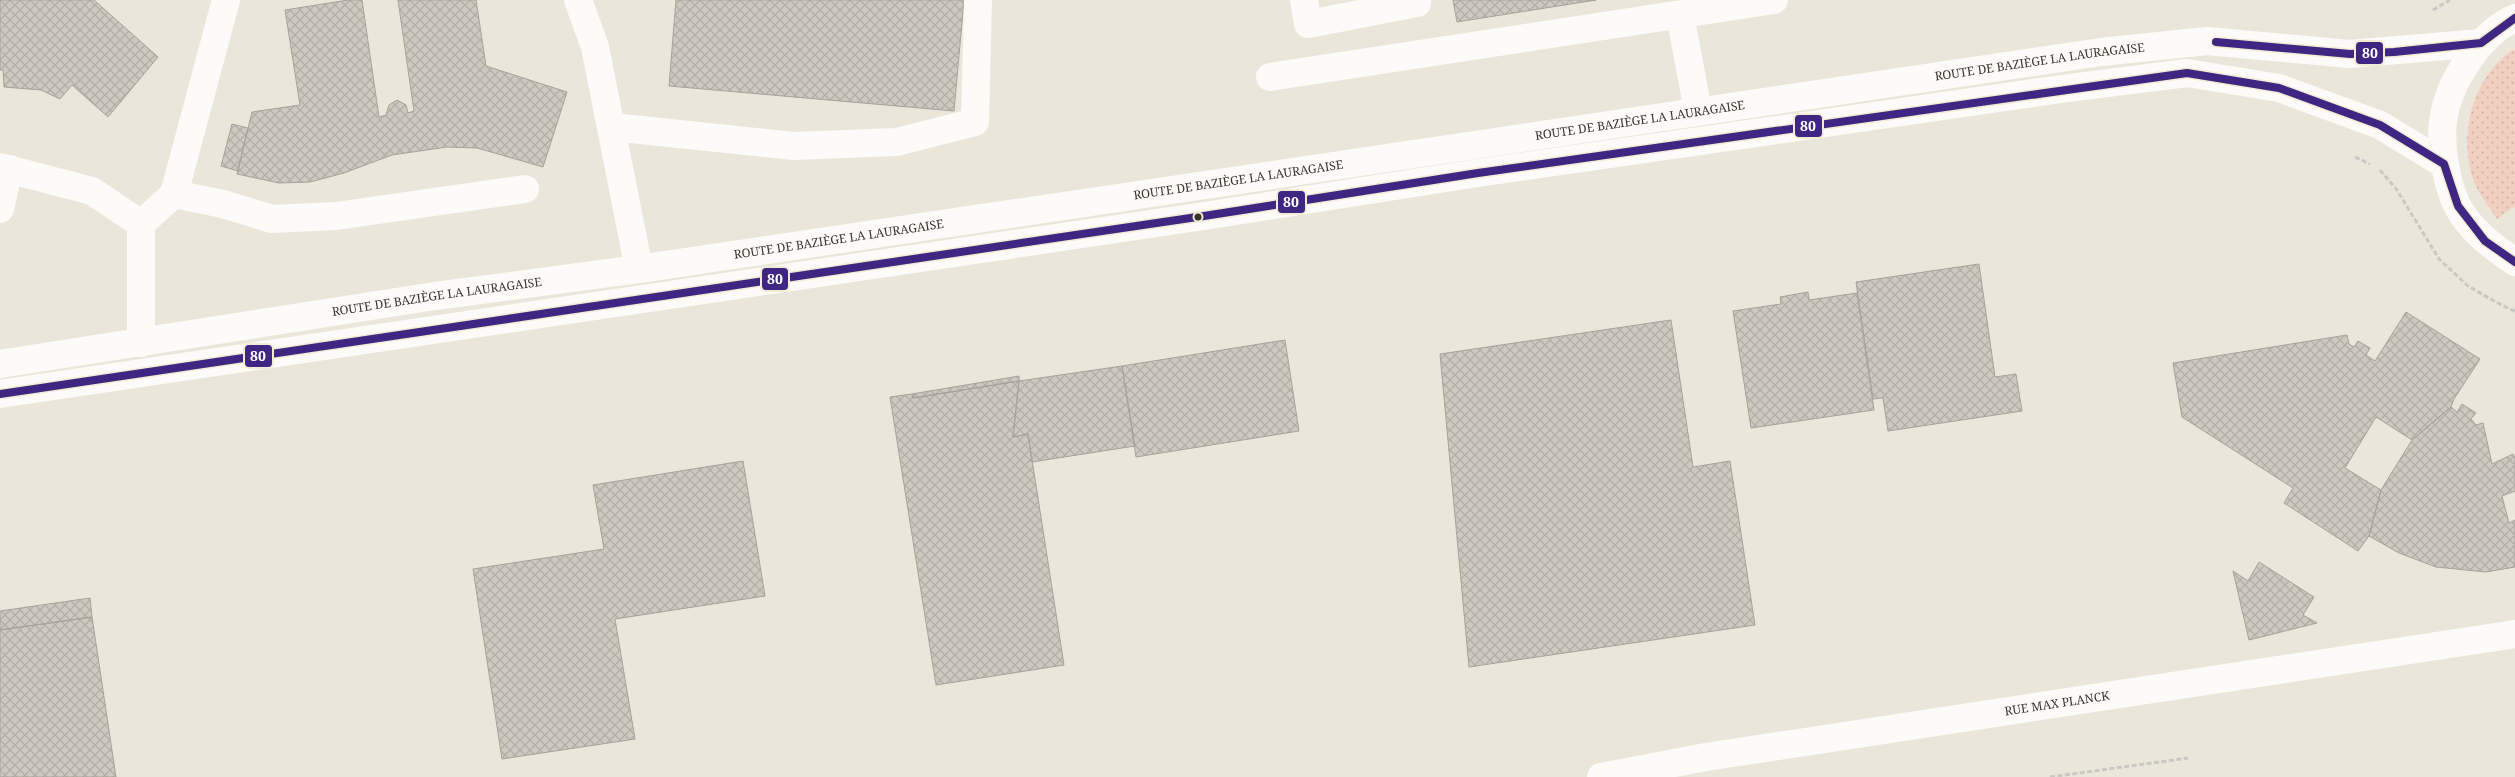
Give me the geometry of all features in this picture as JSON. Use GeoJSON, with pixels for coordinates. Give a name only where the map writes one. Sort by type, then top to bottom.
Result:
{"type":"FeatureCollection","features":[{"type":"Feature","properties":{"kind":"main road"},"geometry":{"type":"LineString","coordinates":[[141,343],[141,224],[174,194],[226,0]]}},
{"type":"Feature","properties":{"kind":"main road"},"geometry":{"type":"LineString","coordinates":[[578,0],[595,47],[639,269]]}},
{"type":"Feature","properties":{"kind":"main road"},"geometry":{"type":"LineString","coordinates":[[612,127],[794,146],[897,142],[975,122],[978,0]]}},
{"type":"Feature","properties":{"kind":"main road"},"geometry":{"type":"LineString","coordinates":[[1304,0],[1308,24],[1417,3],[1417,0]]}},
{"type":"Feature","properties":{"kind":"main road"},"geometry":{"type":"LineString","coordinates":[[1270,77],[1680,16],[1774,0]]}},
{"type":"Feature","properties":{"kind":"main road"},"geometry":{"type":"LineString","coordinates":[[1680,16],[1698,111]]}},
{"type":"Feature","properties":{"kind":"main road"},"geometry":{"type":"LineString","coordinates":[[2515,18],[2481,43],[2456,79],[2443,120],[2444,164],[2458,206],[2485,241],[2515,262]]}},
{"type":"Feature","properties":{"kind":"main road","name":"ROUTE DE BAZIÈGE LA LAURAGAISE"},"geometry":{"type":"LineString","coordinates":[[0,364],[435,296],[639,269],[2101,52],[2207,41],[2350,54],[2481,43]]}},
{"type":"Feature","properties":{"kind":"main road"},"geometry":{"type":"LineString","coordinates":[[0,394],[1488,172],[2051,90],[2187,73],[2280,88],[2380,125],[2444,164]]}},
{"type":"Feature","properties":{"kind":"main road"},"geometry":{"type":"LineString","coordinates":[[0,208],[5,168],[92,191],[141,224]]}},
{"type":"Feature","properties":{"kind":"main road"},"geometry":{"type":"LineString","coordinates":[[174,194],[223,204],[272,219],[336,216],[525,189]]}},
{"type":"Feature","properties":{"kind":"main road","name":"RUE MAX PLANCK"},"geometry":{"type":"LineString","coordinates":[[1602,777],[1706,757],[2515,634]]}},
{"type":"Feature","properties":{"kind":"path"},"geometry":{"type":"LineString","coordinates":[[2429,12],[2450,0]]}},
{"type":"Feature","properties":{"kind":"path"},"geometry":{"type":"LineString","coordinates":[[2050,777],[2188,758]]}},
{"type":"Feature","properties":{"kind":"shaded area"},"geometry":{"type":"Polygon","coordinates":[[[2515,49],[2515,208],[2513,207],[2497,219],[2478,190],[2470,168],[2467,149],[2468,130],[2478,92],[2488,75],[2500,61],[2515,49]]]}},
{"type":"Feature","properties":{"kind":"building"},"geometry":{"type":"Polygon","coordinates":[[[0,0],[94,0],[158,57],[108,117],[72,85],[60,99],[41,90],[4,87],[3,70],[0,70],[0,0]]]}},
{"type":"Feature","properties":{"kind":"building"},"geometry":{"type":"Polygon","coordinates":[[[348,0],[362,0],[379,117],[386,115],[389,105],[397,100],[406,105],[408,113],[414,111],[398,0],[476,0],[486,66],[567,92],[543,167],[477,148],[447,147],[392,155],[344,173],[310,182],[279,183],[237,174],[252,112],[300,105],[285,10],[348,0]]]}},
{"type":"Feature","properties":{"kind":"building"},"geometry":{"type":"Polygon","coordinates":[[[676,0],[964,0],[954,111],[669,86],[676,0]]]}},
{"type":"Feature","properties":{"kind":"building"},"geometry":{"type":"Polygon","coordinates":[[[1453,0],[1596,0],[1457,22],[1453,0]]]}},
{"type":"Feature","properties":{"kind":"building"},"geometry":{"type":"Polygon","coordinates":[[[232,124],[248,128],[238,171],[221,166],[232,124]]]}},
{"type":"Feature","properties":{"kind":"building"},"geometry":{"type":"Polygon","coordinates":[[[1979,264],[1995,377],[2016,374],[2022,411],[1888,431],[1883,398],[1873,399],[1856,282],[1979,264]]]}},
{"type":"Feature","properties":{"kind":"building"},"geometry":{"type":"Polygon","coordinates":[[[1808,292],[1809,300],[1857,293],[1874,410],[1751,428],[1733,311],[1781,304],[1780,297],[1808,292]]]}},
{"type":"Feature","properties":{"kind":"building"},"geometry":{"type":"Polygon","coordinates":[[[2406,312],[2480,359],[2454,399],[2451,407],[2412,440],[2376,417],[2345,468],[2381,490],[2369,536],[2358,551],[2284,503],[2293,488],[2182,417],[2173,363],[2347,335],[2349,344],[2354,347],[2358,341],[2370,348],[2366,355],[2375,361],[2406,312]]]}},
{"type":"Feature","properties":{"kind":"building"},"geometry":{"type":"Polygon","coordinates":[[[1671,320],[1693,467],[1730,461],[1755,625],[1469,667],[1440,354],[1671,320]]]}},
{"type":"Feature","properties":{"kind":"building"},"geometry":{"type":"Polygon","coordinates":[[[1285,340],[1299,431],[1136,457],[1122,366],[1285,340]]]}},
{"type":"Feature","properties":{"kind":"building"},"geometry":{"type":"Polygon","coordinates":[[[1122,366],[1135,446],[1032,462],[1028,434],[1013,437],[1019,381],[1122,366]]]}},
{"type":"Feature","properties":{"kind":"building"},"geometry":{"type":"Polygon","coordinates":[[[1019,376],[1019,381],[913,398],[912,394],[1019,376]]]}},
{"type":"Feature","properties":{"kind":"building"},"geometry":{"type":"Polygon","coordinates":[[[1019,381],[1013,437],[1028,434],[1064,665],[936,685],[890,397],[912,394],[913,398],[1019,381]]]}},
{"type":"Feature","properties":{"kind":"building"},"geometry":{"type":"Polygon","coordinates":[[[2462,404],[2476,413],[2471,419],[2476,425],[2483,423],[2492,464],[2513,454],[2515,458],[2515,491],[2502,496],[2509,523],[2515,520],[2515,567],[2486,572],[2436,567],[2399,553],[2369,536],[2381,490],[2412,440],[2451,407],[2457,412],[2462,404]]]}},
{"type":"Feature","properties":{"kind":"building"},"geometry":{"type":"Polygon","coordinates":[[[743,461],[765,596],[615,619],[635,739],[502,759],[473,569],[604,549],[593,485],[743,461]]]}},
{"type":"Feature","properties":{"kind":"building"},"geometry":{"type":"Polygon","coordinates":[[[2259,562],[2314,597],[2303,615],[2317,623],[2249,640],[2233,571],[2248,581],[2259,562]]]}},
{"type":"Feature","properties":{"kind":"building"},"geometry":{"type":"Polygon","coordinates":[[[90,598],[92,617],[0,630],[0,611],[90,598]]]}},
{"type":"Feature","properties":{"kind":"building"},"geometry":{"type":"Polygon","coordinates":[[[92,617],[116,777],[0,777],[0,630],[92,617]]]}},
{"type":"Feature","properties":{"kind":"transit line","name":"80"},"geometry":{"type":"LineString","coordinates":[[2216,42],[2350,54],[2394,52],[2481,43],[2515,18]]}},
{"type":"Feature","properties":{"kind":"transit line","name":"80"},"geometry":{"type":"LineString","coordinates":[[0,394],[1204,216],[1478,173],[2187,73],[2279,88],[2380,125],[2444,164],[2458,206],[2485,241],[2515,262]]}}]}
